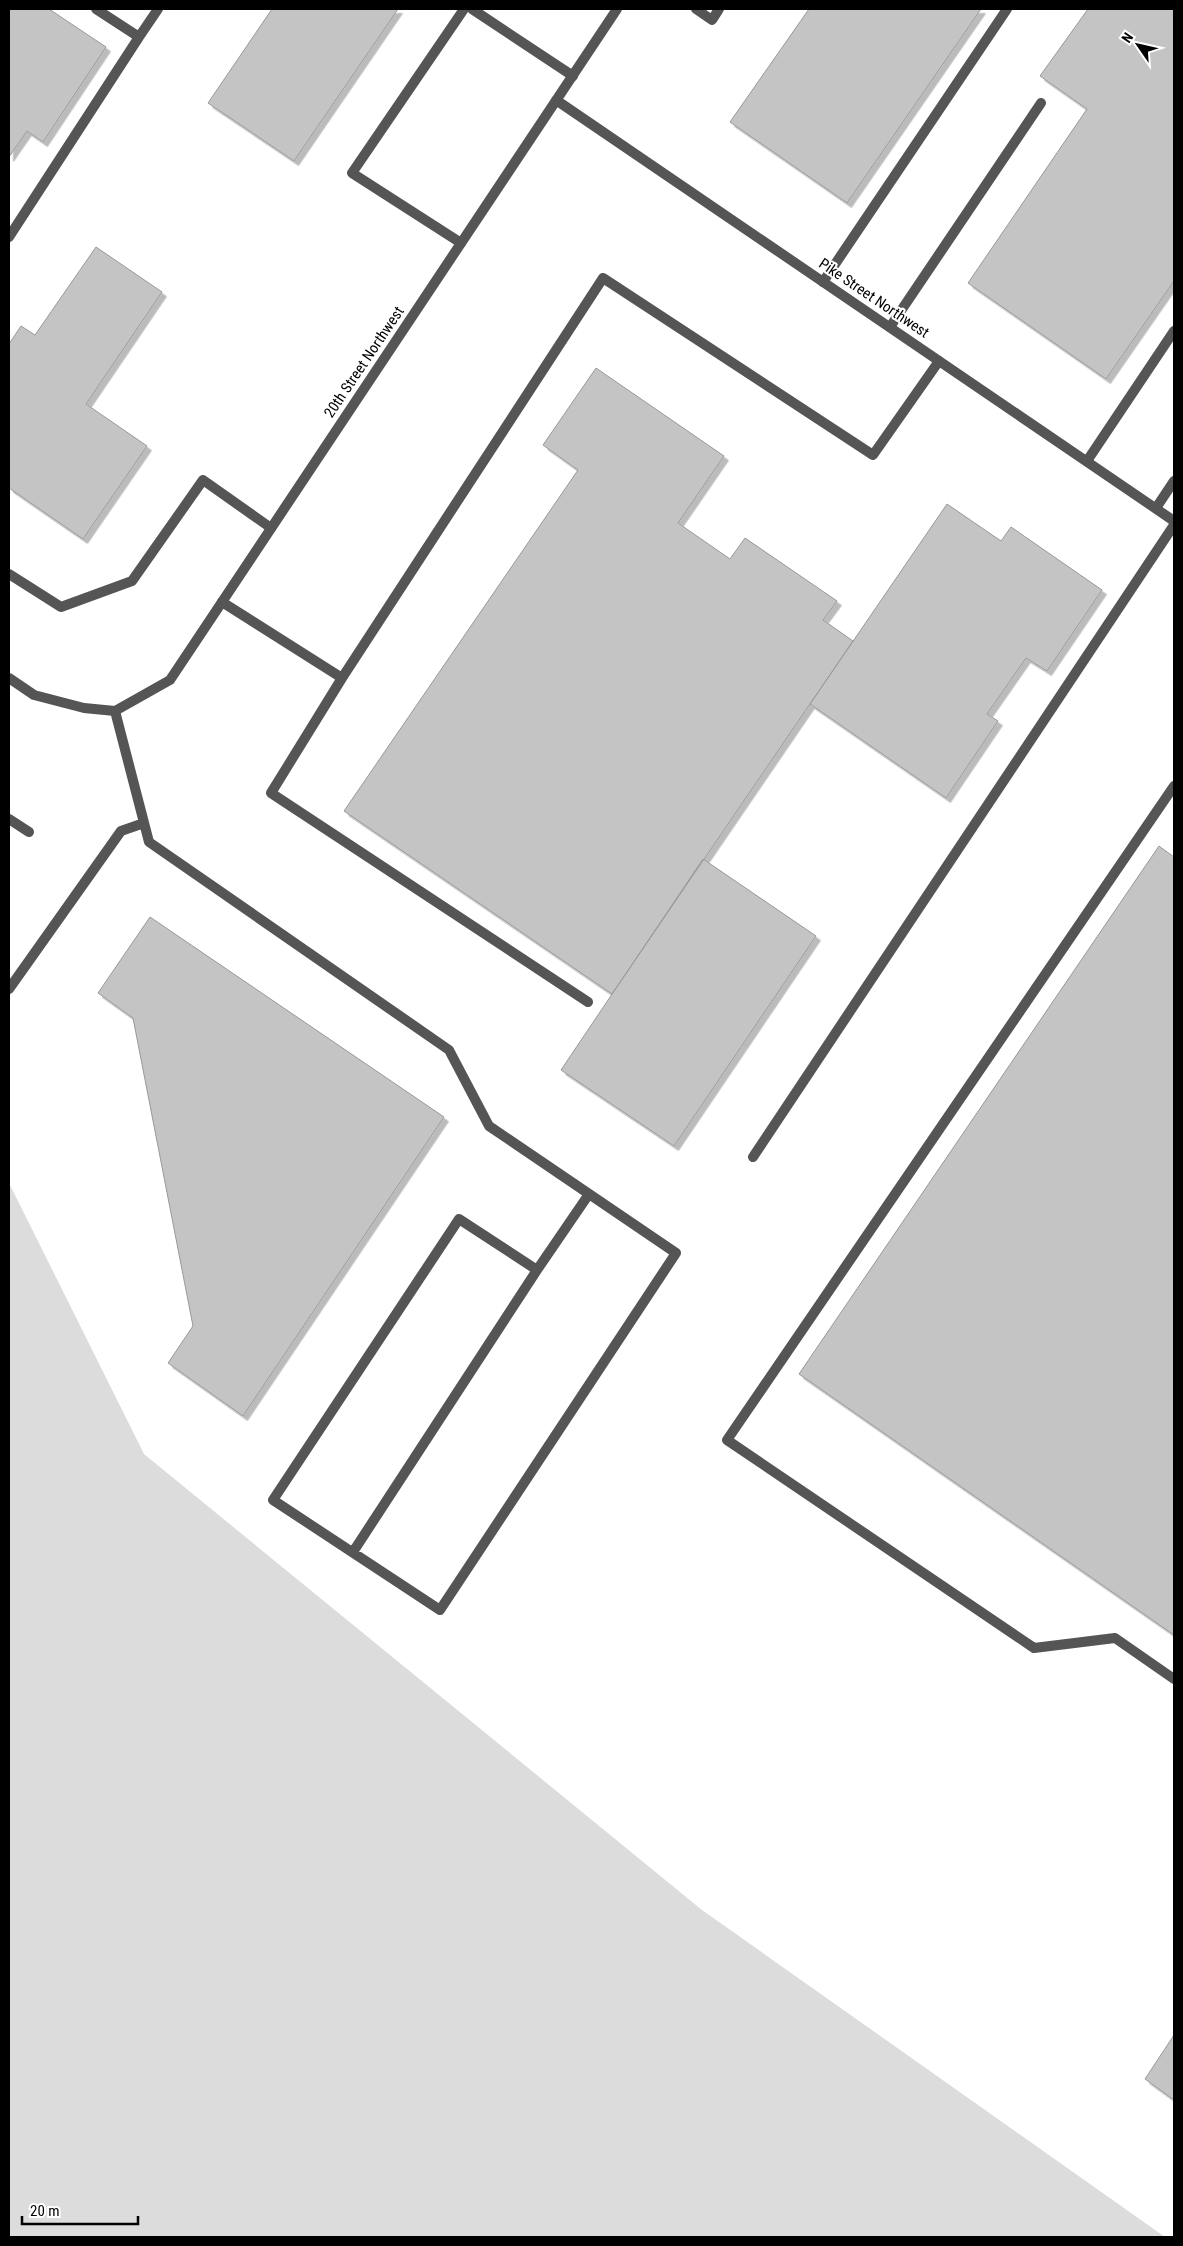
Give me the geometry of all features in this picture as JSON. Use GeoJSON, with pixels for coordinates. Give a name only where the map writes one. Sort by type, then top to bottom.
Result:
{"type":"FeatureCollection","features":[{"type":"Feature","properties":{"kind":"street"},"geometry":{"type":"LineString","coordinates":[[96,9],[139,37]]}},
{"type":"Feature","properties":{"kind":"street"},"geometry":{"type":"LineString","coordinates":[[9,237],[158,9]]}},
{"type":"Feature","properties":{"kind":"street"},"geometry":{"type":"LineString","coordinates":[[461,243],[352,173],[464,9]]}},
{"type":"Feature","properties":{"kind":"street"},"geometry":{"type":"LineString","coordinates":[[472,9],[573,76]]}},
{"type":"Feature","properties":{"kind":"street","name":"20th Street Northwest"},"geometry":{"type":"LineString","coordinates":[[115,710],[170,680],[617,9]]}},
{"type":"Feature","properties":{"kind":"street"},"geometry":{"type":"LineString","coordinates":[[696,9],[712,20],[719,9]]}},
{"type":"Feature","properties":{"kind":"street"},"geometry":{"type":"LineString","coordinates":[[823,282],[1007,9]]}},
{"type":"Feature","properties":{"kind":"street","name":"Pike Street Northwest"},"geometry":{"type":"LineString","coordinates":[[556,100],[1174,521]]}},
{"type":"Feature","properties":{"kind":"street"},"geometry":{"type":"LineString","coordinates":[[890,327],[1041,103]]}},
{"type":"Feature","properties":{"kind":"street"},"geometry":{"type":"LineString","coordinates":[[588,1002],[271,793],[342,678],[603,278],[873,454],[939,360]]}},
{"type":"Feature","properties":{"kind":"street"},"geometry":{"type":"LineString","coordinates":[[1087,461],[1174,331]]}},
{"type":"Feature","properties":{"kind":"street"},"geometry":{"type":"LineString","coordinates":[[9,574],[61,607],[132,581],[203,480],[271,528]]}},
{"type":"Feature","properties":{"kind":"street"},"geometry":{"type":"LineString","coordinates":[[1156,508],[1174,481]]}},
{"type":"Feature","properties":{"kind":"street"},"geometry":{"type":"LineString","coordinates":[[753,1156],[1174,525]]}},
{"type":"Feature","properties":{"kind":"street"},"geometry":{"type":"LineString","coordinates":[[222,602],[342,678]]}},
{"type":"Feature","properties":{"kind":"street"},"geometry":{"type":"LineString","coordinates":[[9,678],[34,695],[84,708],[115,710],[149,842],[449,1050],[489,1126],[676,1253],[440,1610],[273,1500],[459,1218],[537,1270]]}},
{"type":"Feature","properties":{"kind":"street"},"geometry":{"type":"LineString","coordinates":[[1174,786],[727,1440],[1034,1648],[1115,1638],[1174,1679]]}},
{"type":"Feature","properties":{"kind":"street"},"geometry":{"type":"LineString","coordinates":[[9,819],[29,832]]}},
{"type":"Feature","properties":{"kind":"street"},"geometry":{"type":"LineString","coordinates":[[9,989],[121,831],[144,823]]}},
{"type":"Feature","properties":{"kind":"street"},"geometry":{"type":"LineString","coordinates":[[352,1552],[589,1194]]}},
{"type":"Feature","properties":{"kind":"shaded area"},"geometry":{"type":"Polygon","coordinates":[[[9,1186],[144,1454],[702,1910],[1165,2237],[9,2237],[9,1186]]]}},
{"type":"Feature","properties":{"kind":"building"},"geometry":{"type":"Polygon","coordinates":[[[9,9],[49,9],[106,47],[43,142],[27,131],[9,157],[9,9]]]}},
{"type":"Feature","properties":{"kind":"building"},"geometry":{"type":"Polygon","coordinates":[[[272,9],[398,9],[294,161],[208,103],[272,9]]]}},
{"type":"Feature","properties":{"kind":"building"},"geometry":{"type":"Polygon","coordinates":[[[809,9],[981,9],[847,203],[730,122],[809,9]]]}},
{"type":"Feature","properties":{"kind":"building"},"geometry":{"type":"Polygon","coordinates":[[[1088,9],[1174,9],[1174,281],[1106,379],[968,283],[1087,109],[1040,76],[1088,9]]]}},
{"type":"Feature","properties":{"kind":"building"},"geometry":{"type":"Polygon","coordinates":[[[96,247],[162,292],[86,404],[147,446],[83,539],[9,488],[9,344],[21,326],[35,335],[96,247]]]}},
{"type":"Feature","properties":{"kind":"building"},"geometry":{"type":"Polygon","coordinates":[[[596,368],[724,456],[678,523],[730,559],[745,538],[837,601],[823,620],[853,641],[612,994],[344,811],[578,470],[543,445],[596,368]]]}},
{"type":"Feature","properties":{"kind":"building"},"geometry":{"type":"Polygon","coordinates":[[[947,504],[1001,541],[1011,527],[1102,590],[1047,671],[1026,658],[987,714],[998,721],[946,798],[810,704],[947,504]]]}},
{"type":"Feature","properties":{"kind":"building"},"geometry":{"type":"Polygon","coordinates":[[[1159,846],[1174,857],[1174,1635],[799,1374],[1159,846]]]}},
{"type":"Feature","properties":{"kind":"building"},"geometry":{"type":"Polygon","coordinates":[[[703,859],[816,936],[674,1146],[561,1070],[703,859]]]}},
{"type":"Feature","properties":{"kind":"building"},"geometry":{"type":"Polygon","coordinates":[[[150,917],[444,1117],[243,1416],[168,1363],[193,1326],[133,1018],[98,993],[150,917]]]}},
{"type":"Feature","properties":{"kind":"building"},"geometry":{"type":"Polygon","coordinates":[[[1174,2035],[1174,2100],[1145,2079],[1174,2035]]]}}]}
